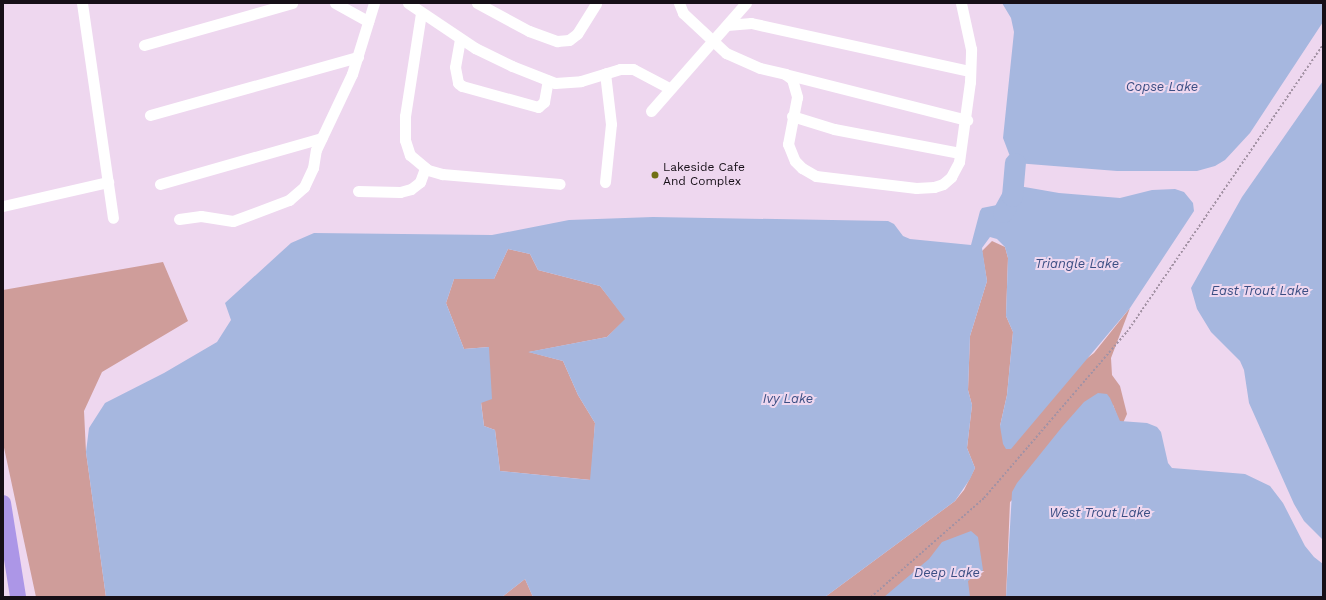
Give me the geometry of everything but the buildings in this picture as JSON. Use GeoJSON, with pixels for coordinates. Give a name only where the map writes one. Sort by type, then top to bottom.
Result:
{"type":"FeatureCollection","features":[{"type":"Feature","properties":{"kind":"highway"},"geometry":{"type":"LineString","coordinates":[[3,503],[18,597]]}},
{"type":"Feature","properties":{"kind":"street"},"geometry":{"type":"LineString","coordinates":[[82,3],[113,218]]}},
{"type":"Feature","properties":{"kind":"street"},"geometry":{"type":"LineString","coordinates":[[144,46],[292,3]]}},
{"type":"Feature","properties":{"kind":"street"},"geometry":{"type":"LineString","coordinates":[[335,3],[368,21]]}},
{"type":"Feature","properties":{"kind":"street"},"geometry":{"type":"LineString","coordinates":[[179,219],[201,216],[233,221],[289,200],[304,188],[322,138],[358,57],[374,3]]}},
{"type":"Feature","properties":{"kind":"street"},"geometry":{"type":"LineString","coordinates":[[408,3],[460,39],[512,66],[550,81],[567,84],[605,73],[632,69],[669,88]]}},
{"type":"Feature","properties":{"kind":"street"},"geometry":{"type":"LineString","coordinates":[[477,3],[529,31],[557,40],[569,40],[577,34],[596,3]]}},
{"type":"Feature","properties":{"kind":"street"},"geometry":{"type":"LineString","coordinates":[[679,3],[683,13],[726,53],[738,60],[785,74],[967,120]]}},
{"type":"Feature","properties":{"kind":"street"},"geometry":{"type":"LineString","coordinates":[[651,111],[669,88],[746,3]]}},
{"type":"Feature","properties":{"kind":"street"},"geometry":{"type":"LineString","coordinates":[[785,74],[792,79],[797,97],[792,116],[788,144],[791,153],[802,168],[816,176],[916,188],[934,187],[951,177],[960,153],[967,120],[970,71],[968,28],[961,3]]}},
{"type":"Feature","properties":{"kind":"street"},"geometry":{"type":"LineString","coordinates":[[422,13],[410,75],[405,140],[410,155],[424,168],[442,174],[560,184]]}},
{"type":"Feature","properties":{"kind":"street"},"geometry":{"type":"LineString","coordinates":[[727,25],[751,23],[970,71]]}},
{"type":"Feature","properties":{"kind":"street"},"geometry":{"type":"LineString","coordinates":[[460,39],[455,67],[458,82],[462,86],[538,107],[544,102],[550,81]]}},
{"type":"Feature","properties":{"kind":"street"},"geometry":{"type":"LineString","coordinates":[[150,114],[358,57]]}},
{"type":"Feature","properties":{"kind":"street"},"geometry":{"type":"LineString","coordinates":[[604,182],[611,124],[605,73]]}},
{"type":"Feature","properties":{"kind":"street"},"geometry":{"type":"LineString","coordinates":[[548,104],[550,81]]}},
{"type":"Feature","properties":{"kind":"street"},"geometry":{"type":"LineString","coordinates":[[792,116],[834,129],[960,153]]}},
{"type":"Feature","properties":{"kind":"street"},"geometry":{"type":"LineString","coordinates":[[160,184],[322,138]]}},
{"type":"Feature","properties":{"kind":"street"},"geometry":{"type":"LineString","coordinates":[[358,191],[400,192],[411,189],[420,182],[424,168]]}},
{"type":"Feature","properties":{"kind":"street"},"geometry":{"type":"LineString","coordinates":[[3,206],[108,182]]}},
{"type":"Feature","properties":{"kind":"path"},"geometry":{"type":"LineString","coordinates":[[871,597],[984,498],[1128,332],[1323,45]]}},
{"type":"Feature","properties":{"kind":"shaded area"},"geometry":{"type":"Polygon","coordinates":[[[992,241],[1005,247],[1008,258],[1006,316],[1013,332],[1007,395],[1000,426],[1094,353],[1130,308],[1111,358],[1112,375],[1120,386],[1127,414],[1123,423],[1119,421],[1113,405],[1010,502],[1006,597],[825,597],[955,501],[964,490],[975,468],[967,448],[972,405],[968,390],[970,336],[987,281],[982,251],[992,241]]]}},
{"type":"Feature","properties":{"kind":"shaded area"},"geometry":{"type":"Polygon","coordinates":[[[508,249],[530,254],[538,270],[600,286],[626,319],[607,337],[529,352],[563,361],[578,395],[595,423],[591,480],[500,471],[495,430],[484,426],[481,402],[489,347],[464,349],[446,303],[454,279],[494,279],[508,249]]]}},
{"type":"Feature","properties":{"kind":"shaded area"},"geometry":{"type":"Polygon","coordinates":[[[163,262],[188,321],[102,372],[84,411],[86,452],[106,597],[36,597],[3,443],[3,290],[163,262]]]}},
{"type":"Feature","properties":{"kind":"shaded area"},"geometry":{"type":"Polygon","coordinates":[[[525,579],[533,597],[502,597],[525,579]]]}},
{"type":"Feature","properties":{"kind":"water","name":"Copse Lake"},"geometry":{"type":"Polygon","coordinates":[[[1002,3],[1323,3],[1323,22],[1250,133],[1225,160],[1215,166],[1197,171],[1117,171],[1015,163],[1011,159],[1003,138],[1014,32],[1011,18],[1002,3]]]}},
{"type":"Feature","properties":{"kind":"water","name":"East Trout Lake"},"geometry":{"type":"Polygon","coordinates":[[[1323,81],[1323,540],[1304,521],[1294,504],[1249,403],[1244,370],[1240,361],[1211,332],[1197,309],[1191,288],[1242,197],[1323,81]]]}},
{"type":"Feature","properties":{"kind":"water","name":"Ivy Lake"},"geometry":{"type":"Polygon","coordinates":[[[1013,185],[1059,193],[1120,198],[1152,190],[1175,189],[1184,192],[1193,203],[1194,211],[1130,308],[1011,449],[1006,449],[1003,444],[1000,426],[1007,395],[1013,332],[1006,316],[1008,258],[1005,247],[997,239],[990,237],[982,248],[987,281],[970,336],[968,390],[972,405],[967,448],[975,468],[970,479],[955,501],[825,597],[533,597],[525,579],[502,597],[106,597],[86,452],[89,428],[105,403],[164,373],[217,342],[231,320],[225,303],[291,243],[314,233],[492,235],[569,220],[653,217],[888,221],[894,224],[903,236],[910,239],[971,245],[980,211],[982,208],[1002,204],[1008,187],[1013,185]],[[508,249],[494,279],[454,279],[446,303],[464,349],[489,347],[492,399],[481,403],[484,426],[495,430],[500,471],[590,480],[595,423],[578,395],[563,361],[528,352],[607,337],[625,319],[600,286],[538,270],[530,254],[508,249]]]}},
{"type":"Feature","properties":{"kind":"water","name":"West Trout Lake"},"geometry":{"type":"Polygon","coordinates":[[[1098,393],[1107,394],[1120,421],[1147,423],[1157,427],[1161,432],[1168,463],[1172,468],[1245,474],[1270,486],[1283,503],[1305,546],[1314,557],[1323,564],[1323,597],[1006,597],[1012,492],[1017,483],[1062,427],[1084,402],[1098,393]]]}},
{"type":"Feature","properties":{"kind":"water","name":"Deep Lake"},"geometry":{"type":"Polygon","coordinates":[[[971,531],[978,537],[983,570],[968,581],[970,597],[884,597],[929,559],[942,542],[971,531]]]}},
{"type":"Feature","properties":{"kind":"waterway"},"geometry":{"type":"LineString","coordinates":[[1003,212],[1012,196],[1015,163]]}},
{"type":"Feature","properties":{"kind":"place","name":"Lakeside Cafe And Complex"},"geometry":{"type":"Point","coordinates":[655,175]}},
{"type":"Feature","properties":{"kind":"water label","name":"Triangle Lake"},"geometry":{"type":"Point","coordinates":[1077,264]}}]}
